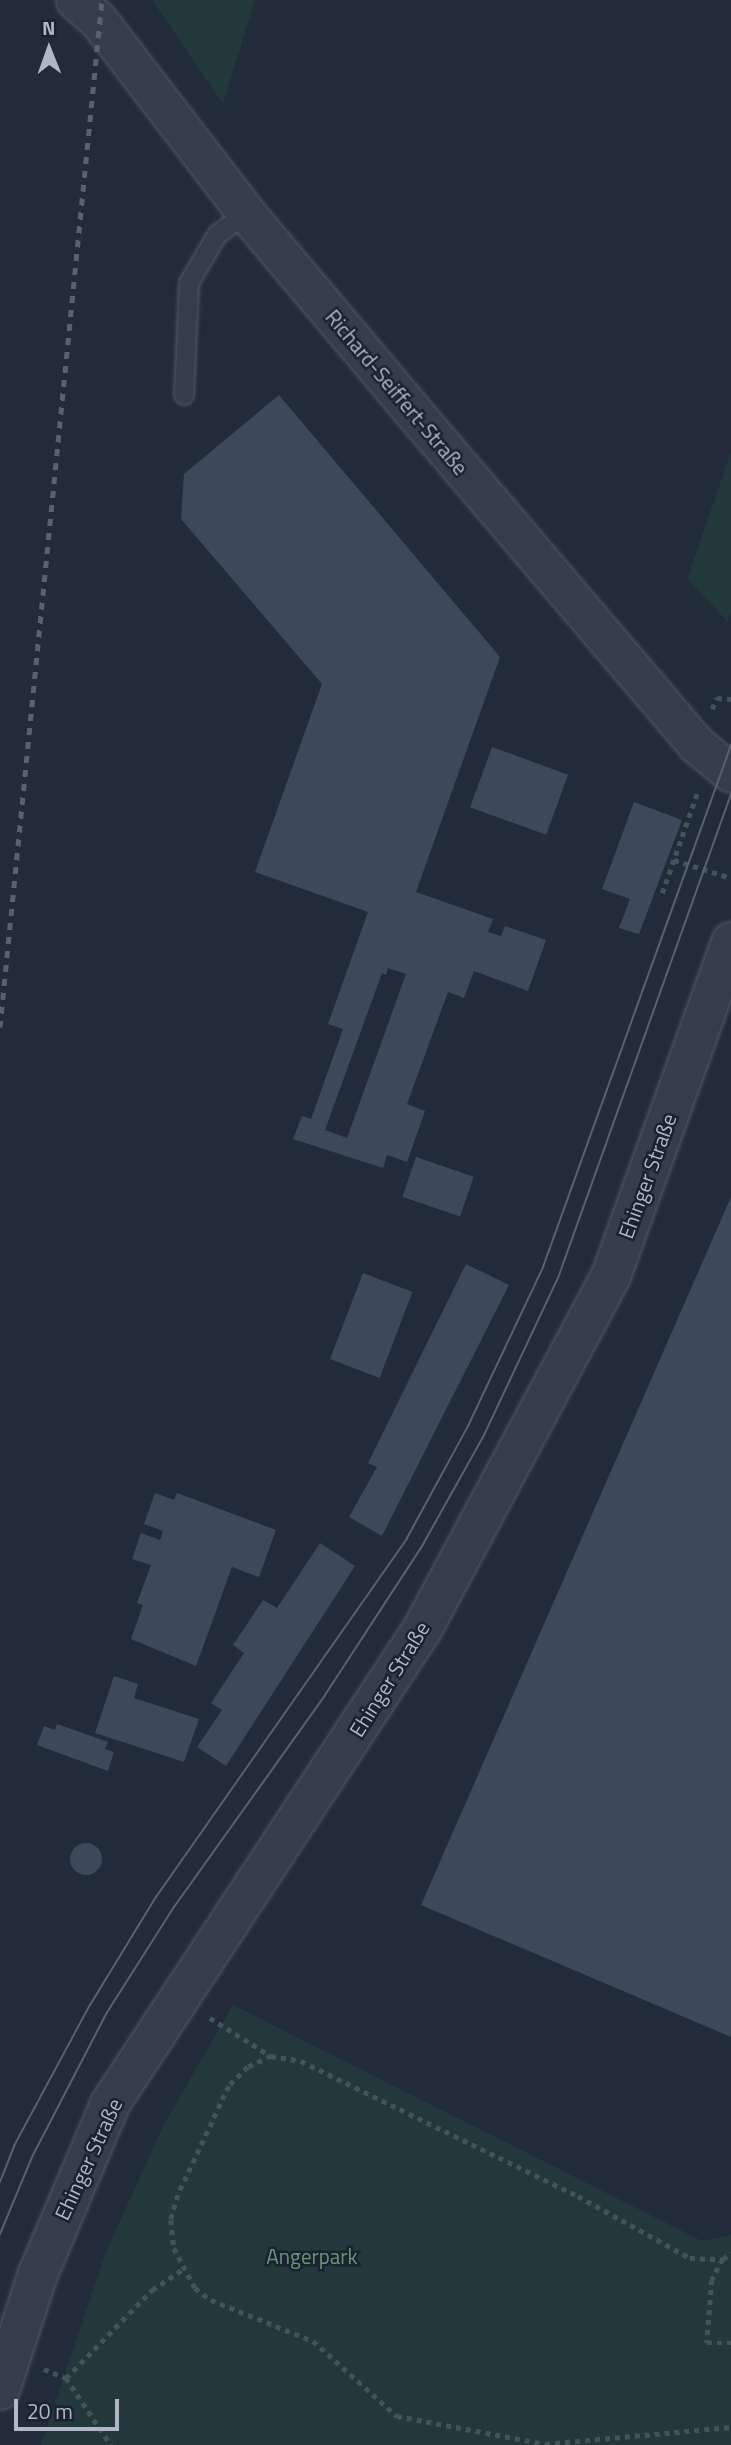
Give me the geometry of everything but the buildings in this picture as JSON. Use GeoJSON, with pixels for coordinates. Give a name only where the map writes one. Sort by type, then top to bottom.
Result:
{"type":"FeatureCollection","features":[{"type":"Feature","properties":{"kind":"street","name":"Richard-Seiffert-Straße"},"geometry":{"type":"LineString","coordinates":[[75,0],[98,20],[246,213],[696,744],[731,773]]}},
{"type":"Feature","properties":{"kind":"street","name":"Ehinger Straße"},"geometry":{"type":"LineString","coordinates":[[0,2390],[70,2194],[110,2104],[176,1999],[423,1628],[611,1276],[731,942]]}},
{"type":"Feature","properties":{"kind":"lane"},"geometry":{"type":"LineString","coordinates":[[184,395],[189,283],[217,235],[246,213]]}},
{"type":"Feature","properties":{"kind":"path"},"geometry":{"type":"LineString","coordinates":[[662,893],[698,792],[696,744]]}},
{"type":"Feature","properties":{"kind":"path"},"geometry":{"type":"LineString","coordinates":[[674,860],[731,878]]}},
{"type":"Feature","properties":{"kind":"path"},"geometry":{"type":"LineString","coordinates":[[176,1999],[271,2056],[313,2067],[579,2196],[690,2258],[723,2259]]}},
{"type":"Feature","properties":{"kind":"path"},"geometry":{"type":"LineString","coordinates":[[271,2056],[248,2067],[229,2086],[178,2195],[170,2220],[182,2270],[211,2300],[313,2341],[397,2416],[545,2445],[731,2427]]}},
{"type":"Feature","properties":{"kind":"path"},"geometry":{"type":"LineString","coordinates":[[731,2253],[723,2259],[712,2280],[707,2343],[731,2343]]}},
{"type":"Feature","properties":{"kind":"path"},"geometry":{"type":"LineString","coordinates":[[111,2445],[66,2378],[152,2290],[182,2270]]}},
{"type":"Feature","properties":{"kind":"green space"},"geometry":{"type":"Polygon","coordinates":[[[152,0],[255,0],[223,104],[152,0]]]}},
{"type":"Feature","properties":{"kind":"green space"},"geometry":{"type":"Polygon","coordinates":[[[731,452],[731,612],[728,622],[687,579],[731,452]]]}},
{"type":"Feature","properties":{"kind":"green space","name":"Angerpark"},"geometry":{"type":"Polygon","coordinates":[[[233,2005],[702,2241],[731,2235],[731,2445],[41,2445],[105,2254],[164,2124],[233,2005]]]}},
{"type":"Feature","properties":{"kind":"tram line"},"geometry":{"type":"LineString","coordinates":[[0,2182],[15,2144],[90,2005],[156,1897],[407,1538],[468,1426],[543,1267],[731,745]]}},
{"type":"Feature","properties":{"kind":"tram line"},"geometry":{"type":"LineString","coordinates":[[0,2234],[32,2157],[106,2014],[174,1907],[325,1695],[422,1546],[484,1435],[558,1278],[731,794]]}},
{"type":"Feature","properties":{"kind":"railway"},"geometry":{"type":"LineString","coordinates":[[0,1027],[102,0]]}}]}
